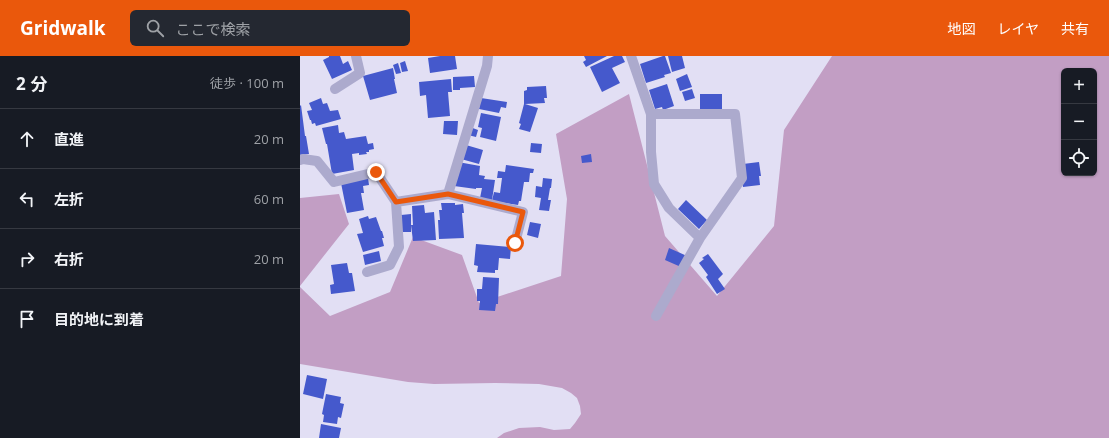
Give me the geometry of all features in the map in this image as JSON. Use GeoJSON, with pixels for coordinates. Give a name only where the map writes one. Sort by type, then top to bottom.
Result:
{"type":"FeatureCollection","features":[{"type":"Feature","properties":{"kind":"street"},"geometry":{"type":"LineString","coordinates":[[336,89],[360,73],[356,56]]}},
{"type":"Feature","properties":{"kind":"street"},"geometry":{"type":"LineString","coordinates":[[448,194],[487,66],[488,56]]}},
{"type":"Feature","properties":{"kind":"street"},"geometry":{"type":"LineString","coordinates":[[631,56],[651,114],[651,152],[654,184],[669,208],[700,238]]}},
{"type":"Feature","properties":{"kind":"street"},"geometry":{"type":"LineString","coordinates":[[651,114],[735,114],[742,178],[700,238],[656,316]]}},
{"type":"Feature","properties":{"kind":"street"},"geometry":{"type":"LineString","coordinates":[[300,160],[317,161],[334,182],[376,172],[396,202],[399,247],[390,265],[367,272]]}},
{"type":"Feature","properties":{"kind":"street"},"geometry":{"type":"LineString","coordinates":[[396,202],[448,194],[523,212],[515,243]]}},
{"type":"Feature","properties":{"kind":"shaded area"},"geometry":{"type":"Polygon","coordinates":[[[832,56],[1109,56],[1109,438],[497,438],[504,433],[519,428],[540,427],[554,430],[570,429],[581,414],[577,398],[562,388],[539,384],[434,384],[408,382],[300,364],[300,287],[330,316],[390,292],[413,237],[462,255],[479,303],[561,276],[567,199],[556,134],[629,94],[665,236],[717,296],[774,226],[784,130],[832,56]]]}},
{"type":"Feature","properties":{"kind":"shaded area"},"geometry":{"type":"Polygon","coordinates":[[[339,194],[349,224],[300,286],[300,198],[339,194]]]}},
{"type":"Feature","properties":{"kind":"building"},"geometry":{"type":"Polygon","coordinates":[[[329,56],[340,56],[343,64],[348,61],[352,70],[332,79],[323,60],[329,56]]]}},
{"type":"Feature","properties":{"kind":"building"},"geometry":{"type":"Polygon","coordinates":[[[455,56],[457,69],[430,73],[428,58],[455,56]]]}},
{"type":"Feature","properties":{"kind":"building"},"geometry":{"type":"Polygon","coordinates":[[[584,56],[607,56],[586,67],[583,62],[586,60],[584,56]]]}},
{"type":"Feature","properties":{"kind":"building"},"geometry":{"type":"Polygon","coordinates":[[[614,56],[622,56],[625,62],[612,68],[620,83],[602,92],[590,67],[614,56]]]}},
{"type":"Feature","properties":{"kind":"building"},"geometry":{"type":"Polygon","coordinates":[[[665,56],[671,73],[664,75],[665,77],[646,83],[640,64],[665,56]]]}},
{"type":"Feature","properties":{"kind":"building"},"geometry":{"type":"Polygon","coordinates":[[[668,56],[682,56],[685,68],[672,72],[668,56]]]}},
{"type":"Feature","properties":{"kind":"building"},"geometry":{"type":"Polygon","coordinates":[[[405,61],[408,71],[402,72],[400,63],[405,61]]]}},
{"type":"Feature","properties":{"kind":"building"},"geometry":{"type":"Polygon","coordinates":[[[398,63],[401,73],[396,74],[393,65],[398,63]]]}},
{"type":"Feature","properties":{"kind":"building"},"geometry":{"type":"Polygon","coordinates":[[[393,68],[397,93],[370,100],[363,76],[393,68]]]}},
{"type":"Feature","properties":{"kind":"building"},"geometry":{"type":"Polygon","coordinates":[[[687,74],[692,87],[680,91],[676,79],[687,74]]]}},
{"type":"Feature","properties":{"kind":"building"},"geometry":{"type":"Polygon","coordinates":[[[474,76],[475,87],[453,90],[453,77],[474,76]]]}},
{"type":"Feature","properties":{"kind":"building"},"geometry":{"type":"Polygon","coordinates":[[[451,79],[452,92],[448,92],[450,116],[428,118],[426,95],[420,96],[419,82],[451,79]]]}},
{"type":"Feature","properties":{"kind":"building"},"geometry":{"type":"Polygon","coordinates":[[[667,84],[674,106],[663,110],[662,107],[655,109],[649,90],[667,84]]]}},
{"type":"Feature","properties":{"kind":"building"},"geometry":{"type":"Polygon","coordinates":[[[546,86],[547,98],[544,98],[545,103],[525,104],[538,108],[530,132],[519,129],[524,104],[524,91],[527,90],[527,87],[546,86]]]}},
{"type":"Feature","properties":{"kind":"building"},"geometry":{"type":"Polygon","coordinates":[[[692,89],[695,98],[685,101],[682,92],[692,89]]]}},
{"type":"Feature","properties":{"kind":"building"},"geometry":{"type":"Polygon","coordinates":[[[700,94],[722,94],[722,109],[700,109],[700,94]]]}},
{"type":"Feature","properties":{"kind":"building"},"geometry":{"type":"Polygon","coordinates":[[[321,98],[323,104],[327,103],[330,111],[338,110],[341,119],[316,126],[315,123],[312,124],[307,111],[312,110],[309,103],[321,98]]]}},
{"type":"Feature","properties":{"kind":"building"},"geometry":{"type":"Polygon","coordinates":[[[481,98],[507,102],[506,108],[501,107],[499,113],[479,109],[481,98]]]}},
{"type":"Feature","properties":{"kind":"building"},"geometry":{"type":"Polygon","coordinates":[[[301,105],[309,154],[300,155],[300,106],[301,105]]]}},
{"type":"Feature","properties":{"kind":"building"},"geometry":{"type":"Polygon","coordinates":[[[481,113],[501,117],[496,141],[480,137],[482,128],[478,127],[481,113]]]}},
{"type":"Feature","properties":{"kind":"building"},"geometry":{"type":"Polygon","coordinates":[[[444,121],[458,121],[457,135],[443,134],[444,121]]]}},
{"type":"Feature","properties":{"kind":"building"},"geometry":{"type":"Polygon","coordinates":[[[338,125],[339,133],[344,132],[346,139],[366,136],[368,144],[373,143],[374,149],[366,152],[367,154],[352,154],[354,170],[332,174],[327,144],[322,128],[338,125]]]}},
{"type":"Feature","properties":{"kind":"building"},"geometry":{"type":"Polygon","coordinates":[[[470,127],[478,130],[476,137],[468,135],[470,127]]]}},
{"type":"Feature","properties":{"kind":"building"},"geometry":{"type":"Polygon","coordinates":[[[531,143],[542,144],[541,153],[530,152],[531,143]]]}},
{"type":"Feature","properties":{"kind":"building"},"geometry":{"type":"Polygon","coordinates":[[[466,145],[483,150],[479,164],[461,159],[466,145]]]}},
{"type":"Feature","properties":{"kind":"building"},"geometry":{"type":"Polygon","coordinates":[[[591,154],[592,162],[582,163],[581,156],[591,154]]]}},
{"type":"Feature","properties":{"kind":"building"},"geometry":{"type":"Polygon","coordinates":[[[458,162],[480,166],[479,175],[485,176],[484,179],[495,180],[492,200],[480,198],[482,188],[476,189],[454,186],[458,162]]]}},
{"type":"Feature","properties":{"kind":"building"},"geometry":{"type":"Polygon","coordinates":[[[759,162],[761,176],[759,176],[760,185],[743,187],[743,164],[759,162]]]}},
{"type":"Feature","properties":{"kind":"building"},"geometry":{"type":"Polygon","coordinates":[[[506,165],[534,169],[533,173],[530,173],[529,182],[524,182],[521,201],[519,201],[518,205],[492,201],[494,192],[500,193],[502,178],[497,178],[498,171],[505,172],[506,165]]]}},
{"type":"Feature","properties":{"kind":"building"},"geometry":{"type":"Polygon","coordinates":[[[368,178],[369,185],[363,186],[364,193],[361,193],[364,210],[347,213],[341,183],[368,178]]]}},
{"type":"Feature","properties":{"kind":"building"},"geometry":{"type":"Polygon","coordinates":[[[543,178],[552,179],[548,200],[551,200],[549,211],[539,210],[541,198],[535,197],[536,186],[542,187],[543,178]]]}},
{"type":"Feature","properties":{"kind":"building"},"geometry":{"type":"Polygon","coordinates":[[[686,200],[707,220],[699,229],[678,209],[686,200]]]}},
{"type":"Feature","properties":{"kind":"building"},"geometry":{"type":"Polygon","coordinates":[[[441,203],[455,203],[455,205],[463,204],[464,213],[462,213],[464,238],[439,239],[438,220],[440,220],[439,210],[442,210],[441,203]]]}},
{"type":"Feature","properties":{"kind":"building"},"geometry":{"type":"Polygon","coordinates":[[[424,205],[425,213],[434,212],[436,240],[413,241],[411,225],[413,225],[412,206],[424,205]]]}},
{"type":"Feature","properties":{"kind":"building"},"geometry":{"type":"Polygon","coordinates":[[[411,214],[411,232],[401,232],[401,215],[411,214]]]}},
{"type":"Feature","properties":{"kind":"building"},"geometry":{"type":"Polygon","coordinates":[[[368,216],[369,219],[376,217],[384,238],[382,238],[384,246],[363,252],[357,234],[363,233],[359,219],[368,216]]]}},
{"type":"Feature","properties":{"kind":"building"},"geometry":{"type":"Polygon","coordinates":[[[530,222],[541,224],[538,238],[527,235],[530,222]]]}},
{"type":"Feature","properties":{"kind":"building"},"geometry":{"type":"Polygon","coordinates":[[[476,244],[511,247],[510,259],[499,258],[498,270],[495,270],[495,273],[477,272],[478,266],[474,265],[476,244]]]}},
{"type":"Feature","properties":{"kind":"building"},"geometry":{"type":"Polygon","coordinates":[[[669,248],[687,256],[681,267],[665,260],[669,248]]]}},
{"type":"Feature","properties":{"kind":"building"},"geometry":{"type":"Polygon","coordinates":[[[379,251],[381,261],[365,265],[363,255],[379,251]]]}},
{"type":"Feature","properties":{"kind":"building"},"geometry":{"type":"Polygon","coordinates":[[[708,254],[723,274],[718,279],[725,289],[717,294],[706,277],[708,275],[699,263],[704,259],[702,258],[708,254]]]}},
{"type":"Feature","properties":{"kind":"building"},"geometry":{"type":"Polygon","coordinates":[[[347,263],[349,273],[352,273],[355,291],[331,294],[330,285],[334,284],[331,265],[347,263]]]}},
{"type":"Feature","properties":{"kind":"building"},"geometry":{"type":"Polygon","coordinates":[[[483,277],[499,278],[498,304],[496,304],[495,311],[479,310],[480,301],[477,301],[477,289],[482,289],[483,277]]]}},
{"type":"Feature","properties":{"kind":"building"},"geometry":{"type":"Polygon","coordinates":[[[307,375],[327,379],[323,399],[303,394],[307,375]]]}},
{"type":"Feature","properties":{"kind":"building"},"geometry":{"type":"Polygon","coordinates":[[[326,394],[341,397],[340,403],[344,404],[341,418],[338,417],[337,424],[323,422],[324,415],[322,414],[326,394]]]}},
{"type":"Feature","properties":{"kind":"building"},"geometry":{"type":"Polygon","coordinates":[[[321,424],[341,428],[339,438],[319,438],[321,424]]]}},
{"type":"Feature","properties":{"kind":"route"},"geometry":{"type":"LineString","coordinates":[[376,172],[396,202],[448,194],[523,212],[515,243]]}}]}
